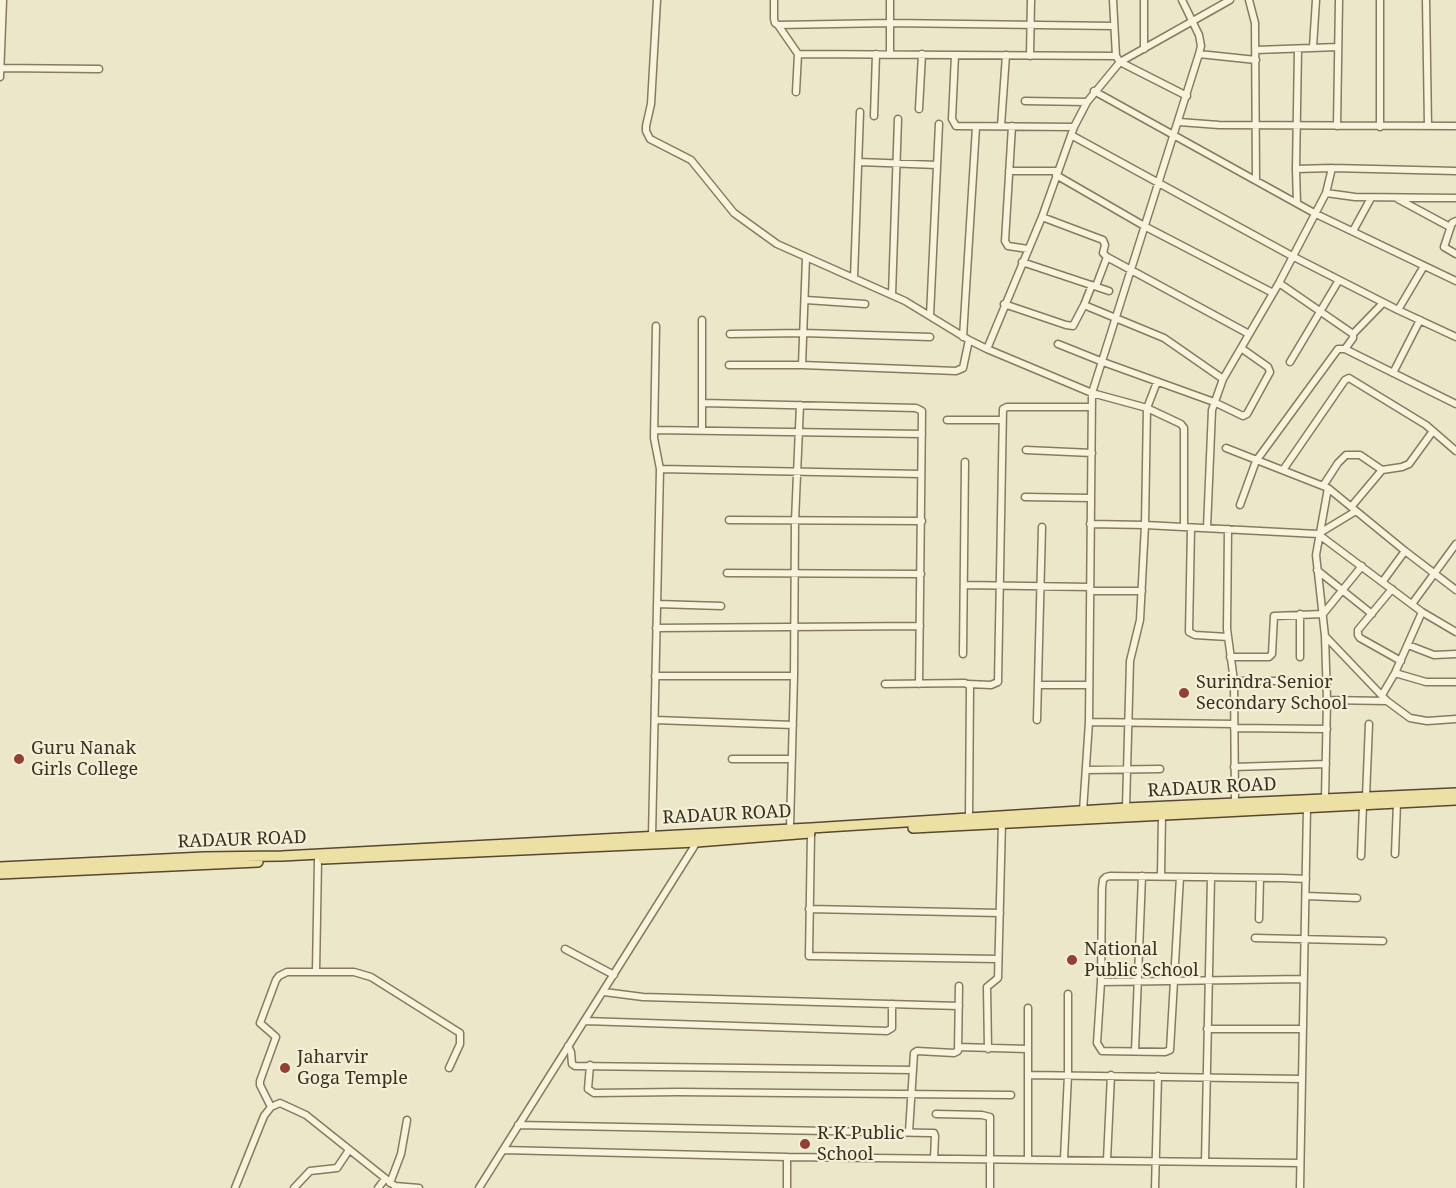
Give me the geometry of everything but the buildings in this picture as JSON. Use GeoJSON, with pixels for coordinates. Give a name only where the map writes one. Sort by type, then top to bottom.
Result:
{"type":"FeatureCollection","features":[{"type":"Feature","properties":{"kind":"main road","name":"RADAUR ROAD"},"geometry":{"type":"LineString","coordinates":[[0,867],[208,857],[282,856],[969,818],[1162,815],[1306,807],[1456,793]]}},
{"type":"Feature","properties":{"kind":"main road","name":"RADAUR ROAD"},"geometry":{"type":"LineString","coordinates":[[0,874],[697,842],[1126,808],[1325,799],[1397,803],[1456,800]]}},
{"type":"Feature","properties":{"kind":"street"},"geometry":{"type":"LineString","coordinates":[[0,77],[3,0]]}},
{"type":"Feature","properties":{"kind":"street"},"geometry":{"type":"LineString","coordinates":[[657,0],[651,104],[646,126],[648,136],[656,143],[691,160],[728,206],[746,223],[777,244],[892,295],[987,349],[1092,393],[1147,408],[1181,424],[1184,428],[1189,632],[1195,635],[1228,637]]}},
{"type":"Feature","properties":{"kind":"street"},"geometry":{"type":"LineString","coordinates":[[774,0],[774,19],[798,54],[796,92]]}},
{"type":"Feature","properties":{"kind":"street"},"geometry":{"type":"LineString","coordinates":[[890,0],[890,54]]}},
{"type":"Feature","properties":{"kind":"street"},"geometry":{"type":"LineString","coordinates":[[1030,56],[1031,0]]}},
{"type":"Feature","properties":{"kind":"street"},"geometry":{"type":"LineString","coordinates":[[987,349],[1042,217],[1074,127],[1087,102],[1118,59],[1113,0]]}},
{"type":"Feature","properties":{"kind":"street"},"geometry":{"type":"LineString","coordinates":[[1143,0],[1144,49]]}},
{"type":"Feature","properties":{"kind":"street"},"geometry":{"type":"LineString","coordinates":[[1083,811],[1089,722],[1092,393],[1146,228],[1158,182],[1199,54],[1200,40],[1194,21],[1185,9],[1182,0]]}},
{"type":"Feature","properties":{"kind":"street"},"geometry":{"type":"LineString","coordinates":[[798,54],[1006,55],[1118,59],[1144,49],[1230,0]]}},
{"type":"Feature","properties":{"kind":"street"},"geometry":{"type":"LineString","coordinates":[[1249,0],[1255,16],[1256,180]]}},
{"type":"Feature","properties":{"kind":"street"},"geometry":{"type":"LineString","coordinates":[[1313,47],[1316,0]]}},
{"type":"Feature","properties":{"kind":"street"},"geometry":{"type":"LineString","coordinates":[[1337,126],[1339,0]]}},
{"type":"Feature","properties":{"kind":"street"},"geometry":{"type":"LineString","coordinates":[[1380,0],[1380,127]]}},
{"type":"Feature","properties":{"kind":"street"},"geometry":{"type":"LineString","coordinates":[[1426,0],[1428,126]]}},
{"type":"Feature","properties":{"kind":"street"},"geometry":{"type":"LineString","coordinates":[[778,26],[890,23],[1114,26]]}},
{"type":"Feature","properties":{"kind":"street"},"geometry":{"type":"LineString","coordinates":[[1256,50],[1338,47]]}},
{"type":"Feature","properties":{"kind":"street"},"geometry":{"type":"LineString","coordinates":[[1297,203],[1298,49]]}},
{"type":"Feature","properties":{"kind":"street"},"geometry":{"type":"LineString","coordinates":[[873,116],[876,54]]}},
{"type":"Feature","properties":{"kind":"street"},"geometry":{"type":"LineString","coordinates":[[919,109],[922,54]]}},
{"type":"Feature","properties":{"kind":"street"},"geometry":{"type":"LineString","coordinates":[[1199,54],[1256,60]]}},
{"type":"Feature","properties":{"kind":"street"},"geometry":{"type":"LineString","coordinates":[[955,55],[952,122],[956,126],[1074,127]]}},
{"type":"Feature","properties":{"kind":"street"},"geometry":{"type":"LineString","coordinates":[[1001,126],[1006,55]]}},
{"type":"Feature","properties":{"kind":"street"},"geometry":{"type":"LineString","coordinates":[[1118,59],[1187,96]]}},
{"type":"Feature","properties":{"kind":"street"},"geometry":{"type":"LineString","coordinates":[[0,68],[99,69]]}},
{"type":"Feature","properties":{"kind":"street"},"geometry":{"type":"LineString","coordinates":[[1095,91],[1316,214],[1456,281]]}},
{"type":"Feature","properties":{"kind":"street"},"geometry":{"type":"LineString","coordinates":[[1025,101],[1087,102]]}},
{"type":"Feature","properties":{"kind":"street"},"geometry":{"type":"LineString","coordinates":[[854,278],[860,112]]}},
{"type":"Feature","properties":{"kind":"street"},"geometry":{"type":"LineString","coordinates":[[892,295],[898,119]]}},
{"type":"Feature","properties":{"kind":"street"},"geometry":{"type":"LineString","coordinates":[[1179,122],[1256,126],[1456,126]]}},
{"type":"Feature","properties":{"kind":"street"},"geometry":{"type":"LineString","coordinates":[[930,316],[939,124]]}},
{"type":"Feature","properties":{"kind":"street"},"geometry":{"type":"LineString","coordinates":[[1012,126],[1005,241],[1008,246],[1028,249]]}},
{"type":"Feature","properties":{"kind":"street"},"geometry":{"type":"LineString","coordinates":[[729,365],[802,365],[956,371],[963,368],[976,127]]}},
{"type":"Feature","properties":{"kind":"street"},"geometry":{"type":"LineString","coordinates":[[1071,135],[1293,256],[1383,303],[1456,337]]}},
{"type":"Feature","properties":{"kind":"street"},"geometry":{"type":"LineString","coordinates":[[859,162],[937,165]]}},
{"type":"Feature","properties":{"kind":"street"},"geometry":{"type":"LineString","coordinates":[[1296,170],[1332,168],[1456,171]]}},
{"type":"Feature","properties":{"kind":"street"},"geometry":{"type":"LineString","coordinates":[[1207,528],[1210,425],[1214,402],[1223,379],[1316,214],[1326,194],[1332,168]]}},
{"type":"Feature","properties":{"kind":"street"},"geometry":{"type":"LineString","coordinates":[[1009,171],[1057,173],[1146,228],[1272,293]]}},
{"type":"Feature","properties":{"kind":"street"},"geometry":{"type":"LineString","coordinates":[[1326,194],[1371,198],[1456,198]]}},
{"type":"Feature","properties":{"kind":"street"},"geometry":{"type":"LineString","coordinates":[[1395,197],[1450,227]]}},
{"type":"Feature","properties":{"kind":"street"},"geometry":{"type":"LineString","coordinates":[[1353,231],[1371,198]]}},
{"type":"Feature","properties":{"kind":"street"},"geometry":{"type":"LineString","coordinates":[[1042,217],[1103,240],[1105,245],[1103,253],[1107,257],[1249,334]]}},
{"type":"Feature","properties":{"kind":"street"},"geometry":{"type":"LineString","coordinates":[[1456,221],[1450,227],[1444,247],[1456,254]]}},
{"type":"Feature","properties":{"kind":"street"},"geometry":{"type":"LineString","coordinates":[[1004,304],[1070,326],[1076,324],[1107,257]]}},
{"type":"Feature","properties":{"kind":"street"},"geometry":{"type":"LineString","coordinates":[[802,365],[806,258]]}},
{"type":"Feature","properties":{"kind":"street"},"geometry":{"type":"LineString","coordinates":[[1022,262],[1108,291]]}},
{"type":"Feature","properties":{"kind":"street"},"geometry":{"type":"LineString","coordinates":[[1398,310],[1424,266]]}},
{"type":"Feature","properties":{"kind":"street"},"geometry":{"type":"LineString","coordinates":[[1290,363],[1339,280]]}},
{"type":"Feature","properties":{"kind":"street"},"geometry":{"type":"LineString","coordinates":[[1279,283],[1353,334]]}},
{"type":"Feature","properties":{"kind":"street"},"geometry":{"type":"LineString","coordinates":[[806,300],[865,304]]}},
{"type":"Feature","properties":{"kind":"street"},"geometry":{"type":"LineString","coordinates":[[1345,349],[1352,340],[1353,334],[1383,303]]}},
{"type":"Feature","properties":{"kind":"street"},"geometry":{"type":"LineString","coordinates":[[1084,305],[1164,338],[1223,379]]}},
{"type":"Feature","properties":{"kind":"street"},"geometry":{"type":"LineString","coordinates":[[702,320],[702,430]]}},
{"type":"Feature","properties":{"kind":"street"},"geometry":{"type":"LineString","coordinates":[[1394,373],[1420,320]]}},
{"type":"Feature","properties":{"kind":"street"},"geometry":{"type":"LineString","coordinates":[[652,836],[660,469],[654,430],[656,326]]}},
{"type":"Feature","properties":{"kind":"street"},"geometry":{"type":"LineString","coordinates":[[729,334],[804,333],[930,337]]}},
{"type":"Feature","properties":{"kind":"street"},"geometry":{"type":"LineString","coordinates":[[1058,344],[1214,402],[1239,416],[1245,416],[1269,375],[1268,368],[1241,348]]}},
{"type":"Feature","properties":{"kind":"street"},"geometry":{"type":"LineString","coordinates":[[1240,505],[1256,461],[1338,349],[1345,349],[1456,404]]}},
{"type":"Feature","properties":{"kind":"street"},"geometry":{"type":"LineString","coordinates":[[1283,470],[1347,379],[1351,379],[1433,431],[1456,451]]}},
{"type":"Feature","properties":{"kind":"street"},"geometry":{"type":"LineString","coordinates":[[1126,808],[1130,654],[1139,628],[1142,591],[1147,408],[1157,382]]}},
{"type":"Feature","properties":{"kind":"street"},"geometry":{"type":"LineString","coordinates":[[703,403],[920,409],[922,411],[919,684]]}},
{"type":"Feature","properties":{"kind":"street"},"geometry":{"type":"LineString","coordinates":[[790,828],[794,725],[795,521],[800,405]]}},
{"type":"Feature","properties":{"kind":"street"},"geometry":{"type":"LineString","coordinates":[[885,684],[991,685],[998,682],[1003,409],[1007,407],[1091,406]]}},
{"type":"Feature","properties":{"kind":"street"},"geometry":{"type":"LineString","coordinates":[[947,420],[1001,420]]}},
{"type":"Feature","properties":{"kind":"street"},"geometry":{"type":"LineString","coordinates":[[654,430],[921,434]]}},
{"type":"Feature","properties":{"kind":"street"},"geometry":{"type":"LineString","coordinates":[[1325,799],[1327,700],[1325,636],[1317,570],[1318,534],[1326,487],[1338,463],[1346,454],[1360,455],[1382,470],[1402,467],[1409,464],[1433,431]]}},
{"type":"Feature","properties":{"kind":"street"},"geometry":{"type":"LineString","coordinates":[[1226,448],[1326,487],[1456,590]]}},
{"type":"Feature","properties":{"kind":"street"},"geometry":{"type":"LineString","coordinates":[[1026,450],[1092,453]]}},
{"type":"Feature","properties":{"kind":"street"},"geometry":{"type":"LineString","coordinates":[[963,654],[964,462]]}},
{"type":"Feature","properties":{"kind":"street"},"geometry":{"type":"LineString","coordinates":[[660,469],[921,474]]}},
{"type":"Feature","properties":{"kind":"street"},"geometry":{"type":"LineString","coordinates":[[1318,534],[1353,509],[1382,470]]}},
{"type":"Feature","properties":{"kind":"street"},"geometry":{"type":"LineString","coordinates":[[1025,497],[1091,498]]}},
{"type":"Feature","properties":{"kind":"street"},"geometry":{"type":"LineString","coordinates":[[729,520],[922,521]]}},
{"type":"Feature","properties":{"kind":"street"},"geometry":{"type":"LineString","coordinates":[[1090,524],[1318,534],[1422,612],[1456,632]]}},
{"type":"Feature","properties":{"kind":"street"},"geometry":{"type":"LineString","coordinates":[[1038,720],[1042,527]]}},
{"type":"Feature","properties":{"kind":"street"},"geometry":{"type":"LineString","coordinates":[[1228,530],[1228,637],[1234,681],[1235,803]]}},
{"type":"Feature","properties":{"kind":"street"},"geometry":{"type":"LineString","coordinates":[[1413,604],[1456,544]]}},
{"type":"Feature","properties":{"kind":"street"},"geometry":{"type":"LineString","coordinates":[[1383,581],[1405,551]]}},
{"type":"Feature","properties":{"kind":"street"},"geometry":{"type":"LineString","coordinates":[[1230,657],[1269,657],[1272,654],[1274,616],[1323,614],[1362,566]]}},
{"type":"Feature","properties":{"kind":"street"},"geometry":{"type":"LineString","coordinates":[[1317,570],[1372,614]]}},
{"type":"Feature","properties":{"kind":"street"},"geometry":{"type":"LineString","coordinates":[[727,573],[921,574]]}},
{"type":"Feature","properties":{"kind":"street"},"geometry":{"type":"LineString","coordinates":[[964,585],[1142,591]]}},
{"type":"Feature","properties":{"kind":"street"},"geometry":{"type":"LineString","coordinates":[[1392,589],[1358,630],[1360,638],[1401,661]]}},
{"type":"Feature","properties":{"kind":"street"},"geometry":{"type":"LineString","coordinates":[[657,604],[721,606]]}},
{"type":"Feature","properties":{"kind":"street"},"geometry":{"type":"LineString","coordinates":[[1385,698],[1422,612]]}},
{"type":"Feature","properties":{"kind":"street"},"geometry":{"type":"LineString","coordinates":[[1300,614],[1300,657]]}},
{"type":"Feature","properties":{"kind":"street"},"geometry":{"type":"LineString","coordinates":[[656,628],[920,626]]}},
{"type":"Feature","properties":{"kind":"street"},"geometry":{"type":"LineString","coordinates":[[1325,636],[1385,698],[1410,718],[1418,720],[1456,719]]}},
{"type":"Feature","properties":{"kind":"street"},"geometry":{"type":"LineString","coordinates":[[1408,645],[1434,655],[1456,654]]}},
{"type":"Feature","properties":{"kind":"street"},"geometry":{"type":"LineString","coordinates":[[1395,673],[1426,682],[1456,682]]}},
{"type":"Feature","properties":{"kind":"street"},"geometry":{"type":"LineString","coordinates":[[655,676],[794,676]]}},
{"type":"Feature","properties":{"kind":"street"},"geometry":{"type":"LineString","coordinates":[[1234,681],[1302,681]]}},
{"type":"Feature","properties":{"kind":"street"},"geometry":{"type":"LineString","coordinates":[[968,684],[971,692],[969,818]]}},
{"type":"Feature","properties":{"kind":"street"},"geometry":{"type":"LineString","coordinates":[[1038,685],[1089,685]]}},
{"type":"Feature","properties":{"kind":"street"},"geometry":{"type":"LineString","coordinates":[[1327,700],[1385,698]]}},
{"type":"Feature","properties":{"kind":"street"},"geometry":{"type":"LineString","coordinates":[[655,720],[794,725]]}},
{"type":"Feature","properties":{"kind":"street"},"geometry":{"type":"LineString","coordinates":[[1089,722],[1327,729]]}},
{"type":"Feature","properties":{"kind":"street"},"geometry":{"type":"LineString","coordinates":[[1361,856],[1369,724]]}},
{"type":"Feature","properties":{"kind":"street"},"geometry":{"type":"LineString","coordinates":[[732,759],[792,759]]}},
{"type":"Feature","properties":{"kind":"street"},"geometry":{"type":"LineString","coordinates":[[1234,767],[1326,764]]}},
{"type":"Feature","properties":{"kind":"street"},"geometry":{"type":"LineString","coordinates":[[1086,770],[1160,769]]}},
{"type":"Feature","properties":{"kind":"street"},"geometry":{"type":"LineString","coordinates":[[1395,854],[1397,803]]}},
{"type":"Feature","properties":{"kind":"street"},"geometry":{"type":"LineString","coordinates":[[1300,1188],[1306,807]]}},
{"type":"Feature","properties":{"kind":"street"},"geometry":{"type":"LineString","coordinates":[[1161,876],[1162,815]]}},
{"type":"Feature","properties":{"kind":"street"},"geometry":{"type":"LineString","coordinates":[[988,1048],[987,987],[998,980],[1002,819]]}},
{"type":"Feature","properties":{"kind":"street"},"geometry":{"type":"LineString","coordinates":[[811,833],[809,956],[999,960]]}},
{"type":"Feature","properties":{"kind":"street"},"geometry":{"type":"LineString","coordinates":[[479,1188],[697,842]]}},
{"type":"Feature","properties":{"kind":"street"},"geometry":{"type":"LineString","coordinates":[[316,972],[318,860]]}},
{"type":"Feature","properties":{"kind":"street"},"geometry":{"type":"LineString","coordinates":[[1180,877],[1170,1050],[1165,1052],[1102,1051],[1097,1045],[1103,880],[1110,876],[1161,876],[1306,879]]}},
{"type":"Feature","properties":{"kind":"street"},"geometry":{"type":"LineString","coordinates":[[1135,1051],[1142,876]]}},
{"type":"Feature","properties":{"kind":"street"},"geometry":{"type":"LineString","coordinates":[[1205,1162],[1210,877]]}},
{"type":"Feature","properties":{"kind":"street"},"geometry":{"type":"LineString","coordinates":[[1259,919],[1260,878]]}},
{"type":"Feature","properties":{"kind":"street"},"geometry":{"type":"LineString","coordinates":[[1306,896],[1357,898]]}},
{"type":"Feature","properties":{"kind":"street"},"geometry":{"type":"LineString","coordinates":[[809,909],[1000,913]]}},
{"type":"Feature","properties":{"kind":"street"},"geometry":{"type":"LineString","coordinates":[[1255,938],[1383,942]]}},
{"type":"Feature","properties":{"kind":"street"},"geometry":{"type":"LineString","coordinates":[[565,949],[615,975]]}},
{"type":"Feature","properties":{"kind":"street"},"geometry":{"type":"LineString","coordinates":[[271,1107],[260,1081],[276,1037],[261,1026],[261,1020],[279,976],[287,972],[354,972],[371,978],[458,1030],[461,1035],[460,1044],[449,1068]]}},
{"type":"Feature","properties":{"kind":"street"},"geometry":{"type":"LineString","coordinates":[[1101,982],[1304,979]]}},
{"type":"Feature","properties":{"kind":"street"},"geometry":{"type":"LineString","coordinates":[[909,1132],[915,1052],[954,1053],[958,1051],[959,986]]}},
{"type":"Feature","properties":{"kind":"street"},"geometry":{"type":"LineString","coordinates":[[604,992],[643,997],[959,1006]]}},
{"type":"Feature","properties":{"kind":"street"},"geometry":{"type":"LineString","coordinates":[[1064,1159],[1068,1075],[1068,994]]}},
{"type":"Feature","properties":{"kind":"street"},"geometry":{"type":"LineString","coordinates":[[585,1021],[887,1031],[892,1028],[892,1004]]}},
{"type":"Feature","properties":{"kind":"street"},"geometry":{"type":"LineString","coordinates":[[1028,1008],[1028,1159]]}},
{"type":"Feature","properties":{"kind":"street"},"geometry":{"type":"LineString","coordinates":[[1207,1029],[1302,1029]]}},
{"type":"Feature","properties":{"kind":"street"},"geometry":{"type":"LineString","coordinates":[[568,1046],[574,1066],[913,1070]]}},
{"type":"Feature","properties":{"kind":"street"},"geometry":{"type":"LineString","coordinates":[[958,1047],[1028,1049]]}},
{"type":"Feature","properties":{"kind":"street"},"geometry":{"type":"LineString","coordinates":[[590,1065],[588,1089],[594,1093],[1011,1095]]}},
{"type":"Feature","properties":{"kind":"street"},"geometry":{"type":"LineString","coordinates":[[1028,1075],[1302,1079]]}},
{"type":"Feature","properties":{"kind":"street"},"geometry":{"type":"LineString","coordinates":[[1107,1160],[1111,1075]]}},
{"type":"Feature","properties":{"kind":"street"},"geometry":{"type":"LineString","coordinates":[[1155,1188],[1158,1076]]}},
{"type":"Feature","properties":{"kind":"street"},"geometry":{"type":"LineString","coordinates":[[235,1188],[264,1116],[271,1107],[284,1103],[306,1115],[395,1186],[420,1188]]}},
{"type":"Feature","properties":{"kind":"street"},"geometry":{"type":"LineString","coordinates":[[936,1114],[990,1117],[990,1188]]}},
{"type":"Feature","properties":{"kind":"street"},"geometry":{"type":"LineString","coordinates":[[378,1188],[388,1181],[401,1154],[407,1120]]}},
{"type":"Feature","properties":{"kind":"street"},"geometry":{"type":"LineString","coordinates":[[518,1125],[934,1133],[934,1158]]}},
{"type":"Feature","properties":{"kind":"street"},"geometry":{"type":"LineString","coordinates":[[294,1188],[310,1171],[337,1168],[349,1150]]}},
{"type":"Feature","properties":{"kind":"street"},"geometry":{"type":"LineString","coordinates":[[503,1150],[787,1157],[1300,1163]]}},
{"type":"Feature","properties":{"kind":"street"},"geometry":{"type":"LineString","coordinates":[[787,1157],[787,1188]]}},
{"type":"Feature","properties":{"kind":"place","name":"Surindra Senior Secondary School"},"geometry":{"type":"Point","coordinates":[1184,693]}},
{"type":"Feature","properties":{"kind":"place","name":"Guru Nanak Girls College"},"geometry":{"type":"Point","coordinates":[19,759]}},
{"type":"Feature","properties":{"kind":"place","name":"National Public School"},"geometry":{"type":"Point","coordinates":[1072,960]}},
{"type":"Feature","properties":{"kind":"place","name":"Jaharvir Goga Temple"},"geometry":{"type":"Point","coordinates":[285,1068]}},
{"type":"Feature","properties":{"kind":"place","name":"R K Public School"},"geometry":{"type":"Point","coordinates":[805,1144]}}]}
